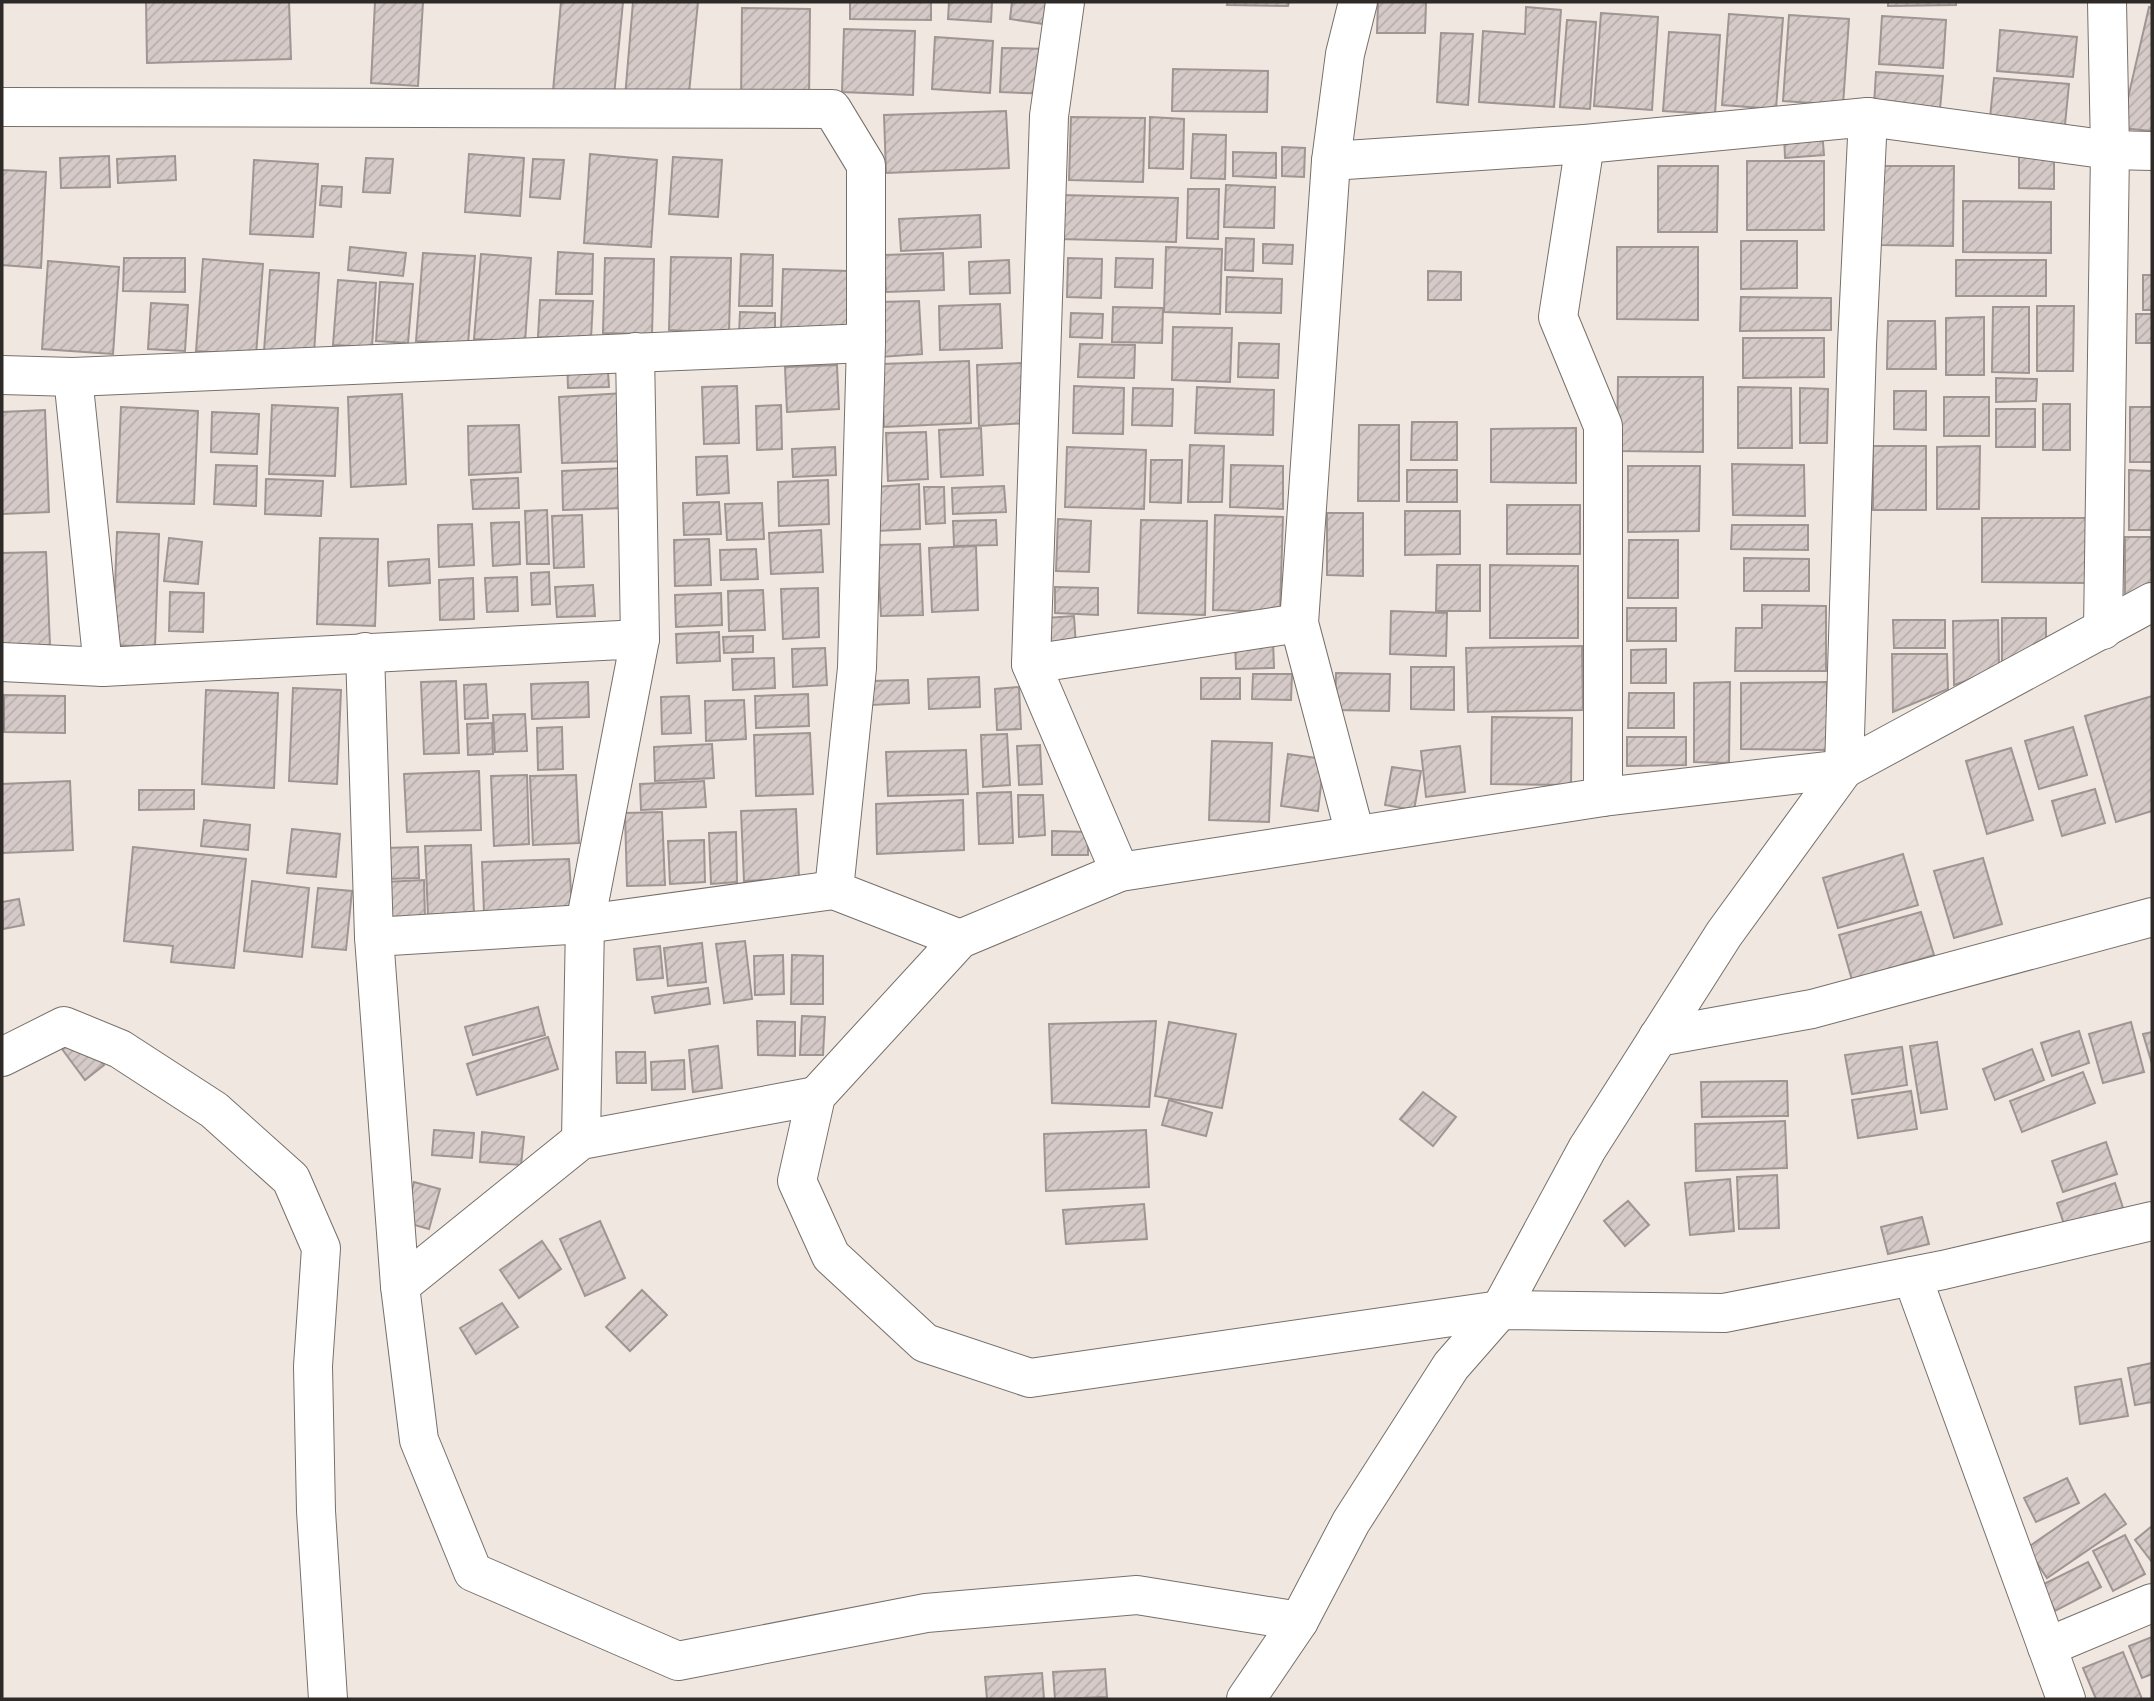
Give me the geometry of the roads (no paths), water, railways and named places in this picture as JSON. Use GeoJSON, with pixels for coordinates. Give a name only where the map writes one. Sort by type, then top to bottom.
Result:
{"type":"FeatureCollection","features":[{"type":"Feature","properties":{"kind":"street"},"geometry":{"type":"LineString","coordinates":[[1065,2],[1049,116],[1031,664],[1120,872]]}},
{"type":"Feature","properties":{"kind":"street"},"geometry":{"type":"LineString","coordinates":[[1355,834],[1299,623],[1331,161],[1345,54],[1358,2]]}},
{"type":"Feature","properties":{"kind":"street"},"geometry":{"type":"LineString","coordinates":[[2103,631],[2110,150],[2107,2]]}},
{"type":"Feature","properties":{"kind":"street"},"geometry":{"type":"LineString","coordinates":[[2,107],[832,109],[866,165],[866,343],[857,668],[834,890]]}},
{"type":"Feature","properties":{"kind":"street"},"geometry":{"type":"LineString","coordinates":[[1331,161],[1585,144],[1868,117],[2110,150],[2152,151]]}},
{"type":"Feature","properties":{"kind":"street"},"geometry":{"type":"LineString","coordinates":[[1246,1699],[1299,1621],[1351,1522],[1451,1366],[1500,1310],[1587,1149],[1724,934],[1844,769],[1856,359],[1868,117]]}},
{"type":"Feature","properties":{"kind":"street"},"geometry":{"type":"LineString","coordinates":[[1585,144],[1558,317],[1603,426],[1603,797]]}},
{"type":"Feature","properties":{"kind":"street"},"geometry":{"type":"LineString","coordinates":[[2,375],[73,377],[866,343]]}},
{"type":"Feature","properties":{"kind":"street"},"geometry":{"type":"LineString","coordinates":[[581,1140],[585,924],[640,639],[635,352]]}},
{"type":"Feature","properties":{"kind":"street"},"geometry":{"type":"LineString","coordinates":[[73,377],[103,667]]}},
{"type":"Feature","properties":{"kind":"street"},"geometry":{"type":"LineString","coordinates":[[2152,602],[2103,631],[1844,769],[1603,797],[1120,872],[960,939],[816,1096],[797,1181],[831,1256],[925,1343],[1030,1378],[1500,1310],[1724,1313],[1912,1276],[2152,1220]]}},
{"type":"Feature","properties":{"kind":"street"},"geometry":{"type":"LineString","coordinates":[[1031,664],[1299,623]]}},
{"type":"Feature","properties":{"kind":"street"},"geometry":{"type":"LineString","coordinates":[[2,662],[103,667],[640,639]]}},
{"type":"Feature","properties":{"kind":"street"},"geometry":{"type":"LineString","coordinates":[[365,652],[374,937],[400,1286],[419,1440],[473,1572],[678,1661],[926,1613],[1137,1595],[1299,1621]]}},
{"type":"Feature","properties":{"kind":"street"},"geometry":{"type":"LineString","coordinates":[[374,937],[585,924],[834,890],[960,939]]}},
{"type":"Feature","properties":{"kind":"street"},"geometry":{"type":"LineString","coordinates":[[1658,1037],[1812,1009],[2152,917]]}},
{"type":"Feature","properties":{"kind":"street"},"geometry":{"type":"LineString","coordinates":[[2,1057],[64,1026],[120,1049],[214,1110],[291,1179],[321,1248],[313,1366],[316,1511],[328,1699]]}},
{"type":"Feature","properties":{"kind":"street"},"geometry":{"type":"LineString","coordinates":[[400,1286],[581,1140],[816,1096]]}},
{"type":"Feature","properties":{"kind":"street"},"geometry":{"type":"LineString","coordinates":[[1912,1276],[2066,1699]]}},
{"type":"Feature","properties":{"kind":"street"},"geometry":{"type":"LineString","coordinates":[[2047,1647],[2152,1603]]}}]}
